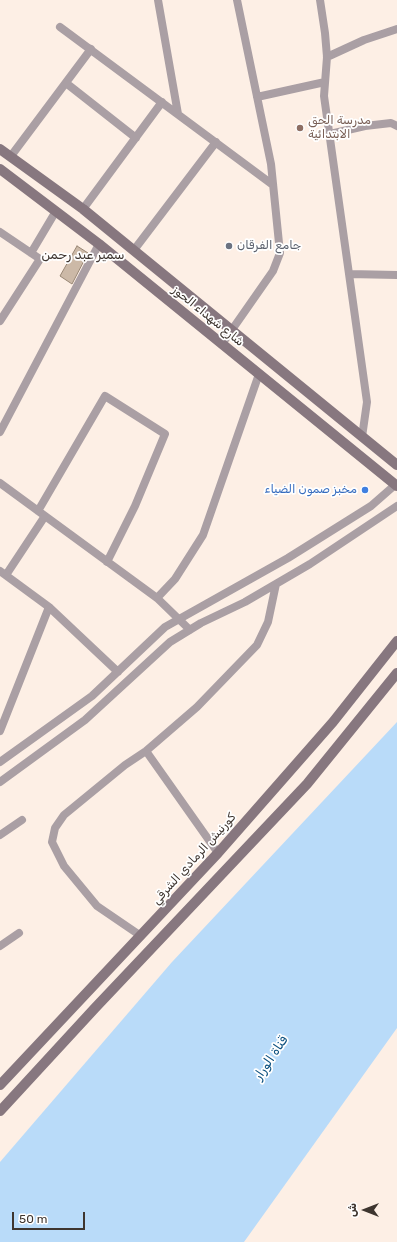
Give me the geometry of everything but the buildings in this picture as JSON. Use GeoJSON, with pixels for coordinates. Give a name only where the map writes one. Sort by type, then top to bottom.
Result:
{"type":"FeatureCollection","features":[{"type":"Feature","properties":{"kind":"main road","name":"شارع شهداء الحوز"},"geometry":{"type":"LineString","coordinates":[[0,149],[83,209],[397,465]]}},
{"type":"Feature","properties":{"kind":"main road","name":"شارع شهداء الحوز"},"geometry":{"type":"LineString","coordinates":[[0,169],[99,244],[396,485]]}},
{"type":"Feature","properties":{"kind":"main road","name":"كورنيش الرمادي الشرقي"},"geometry":{"type":"LineString","coordinates":[[0,1085],[218,853],[333,722],[397,641]]}},
{"type":"Feature","properties":{"kind":"main road"},"geometry":{"type":"LineString","coordinates":[[0,1111],[95,1008],[307,784],[397,673]]}},
{"type":"Feature","properties":{"kind":"main road"},"geometry":{"type":"LineString","coordinates":[[84,995],[95,1008]]}},
{"type":"Feature","properties":{"kind":"street"},"geometry":{"type":"LineString","coordinates":[[149,0],[158,3],[178,114]]}},
{"type":"Feature","properties":{"kind":"street"},"geometry":{"type":"LineString","coordinates":[[222,344],[273,271],[280,253],[271,164],[237,0]]}},
{"type":"Feature","properties":{"kind":"street"},"geometry":{"type":"LineString","coordinates":[[320,0],[326,33],[327,57],[324,96],[367,402],[362,437]]}},
{"type":"Feature","properties":{"kind":"street"},"geometry":{"type":"LineString","coordinates":[[60,27],[273,185]]}},
{"type":"Feature","properties":{"kind":"street"},"geometry":{"type":"LineString","coordinates":[[327,57],[364,40],[397,29]]}},
{"type":"Feature","properties":{"kind":"street"},"geometry":{"type":"LineString","coordinates":[[11,156],[91,49]]}},
{"type":"Feature","properties":{"kind":"street"},"geometry":{"type":"LineString","coordinates":[[257,97],[325,82]]}},
{"type":"Feature","properties":{"kind":"street"},"geometry":{"type":"LineString","coordinates":[[66,84],[136,138]]}},
{"type":"Feature","properties":{"kind":"street"},"geometry":{"type":"LineString","coordinates":[[83,209],[162,102]]}},
{"type":"Feature","properties":{"kind":"street"},"geometry":{"type":"LineString","coordinates":[[330,134],[365,126],[392,123],[397,126]]}},
{"type":"Feature","properties":{"kind":"street"},"geometry":{"type":"LineString","coordinates":[[134,250],[216,142]]}},
{"type":"Feature","properties":{"kind":"street"},"geometry":{"type":"LineString","coordinates":[[31,253],[56,211]]}},
{"type":"Feature","properties":{"kind":"street"},"geometry":{"type":"LineString","coordinates":[[0,232],[40,259],[0,321]]}},
{"type":"Feature","properties":{"kind":"street"},"geometry":{"type":"LineString","coordinates":[[0,432],[99,244]]}},
{"type":"Feature","properties":{"kind":"street"},"geometry":{"type":"LineString","coordinates":[[349,274],[397,276]]}},
{"type":"Feature","properties":{"kind":"street"},"geometry":{"type":"LineString","coordinates":[[157,598],[175,579],[203,535],[260,374]]}},
{"type":"Feature","properties":{"kind":"street"},"geometry":{"type":"LineString","coordinates":[[107,562],[135,506],[165,434],[106,396],[42,514],[3,573],[49,607],[118,672]]}},
{"type":"Feature","properties":{"kind":"street"},"geometry":{"type":"LineString","coordinates":[[0,483],[157,598],[180,618],[190,630]]}},
{"type":"Feature","properties":{"kind":"street"},"geometry":{"type":"LineString","coordinates":[[0,762],[76,708],[118,672],[158,633],[180,618],[288,558],[371,506],[396,485]]}},
{"type":"Feature","properties":{"kind":"street"},"geometry":{"type":"LineString","coordinates":[[0,782],[85,720],[127,683],[160,650],[190,630],[276,584],[343,543],[397,506]]}},
{"type":"Feature","properties":{"kind":"street"},"geometry":{"type":"LineString","coordinates":[[141,936],[97,906],[64,866],[52,842],[55,828],[64,815],[125,765],[146,751],[197,707],[257,646],[268,622],[276,584]]}},
{"type":"Feature","properties":{"kind":"street"},"geometry":{"type":"LineString","coordinates":[[0,731],[49,607]]}},
{"type":"Feature","properties":{"kind":"street"},"geometry":{"type":"LineString","coordinates":[[146,751],[218,853]]}},
{"type":"Feature","properties":{"kind":"street"},"geometry":{"type":"LineString","coordinates":[[0,835],[22,820]]}},
{"type":"Feature","properties":{"kind":"street"},"geometry":{"type":"LineString","coordinates":[[0,946],[19,933]]}},
{"type":"Feature","properties":{"kind":"water","name":"قناة الورار"},"geometry":{"type":"Polygon","coordinates":[[[397,722],[397,1028],[244,1242],[0,1242],[0,1162],[172,962],[397,722]]]}},
{"type":"Feature","properties":{"kind":"place","name":"مدرسة الحق الابتدائية"},"geometry":{"type":"Point","coordinates":[300,128]}},
{"type":"Feature","properties":{"kind":"place","name":"جامع الفرقان"},"geometry":{"type":"Point","coordinates":[229,246]}},
{"type":"Feature","properties":{"kind":"place","name":"مخبز صمون الضياء"},"geometry":{"type":"Point","coordinates":[365,490]}},
{"type":"Feature","properties":{"kind":"district","name":"سمير عبد رحمن"},"geometry":{"type":"Point","coordinates":[83,255]}}]}
